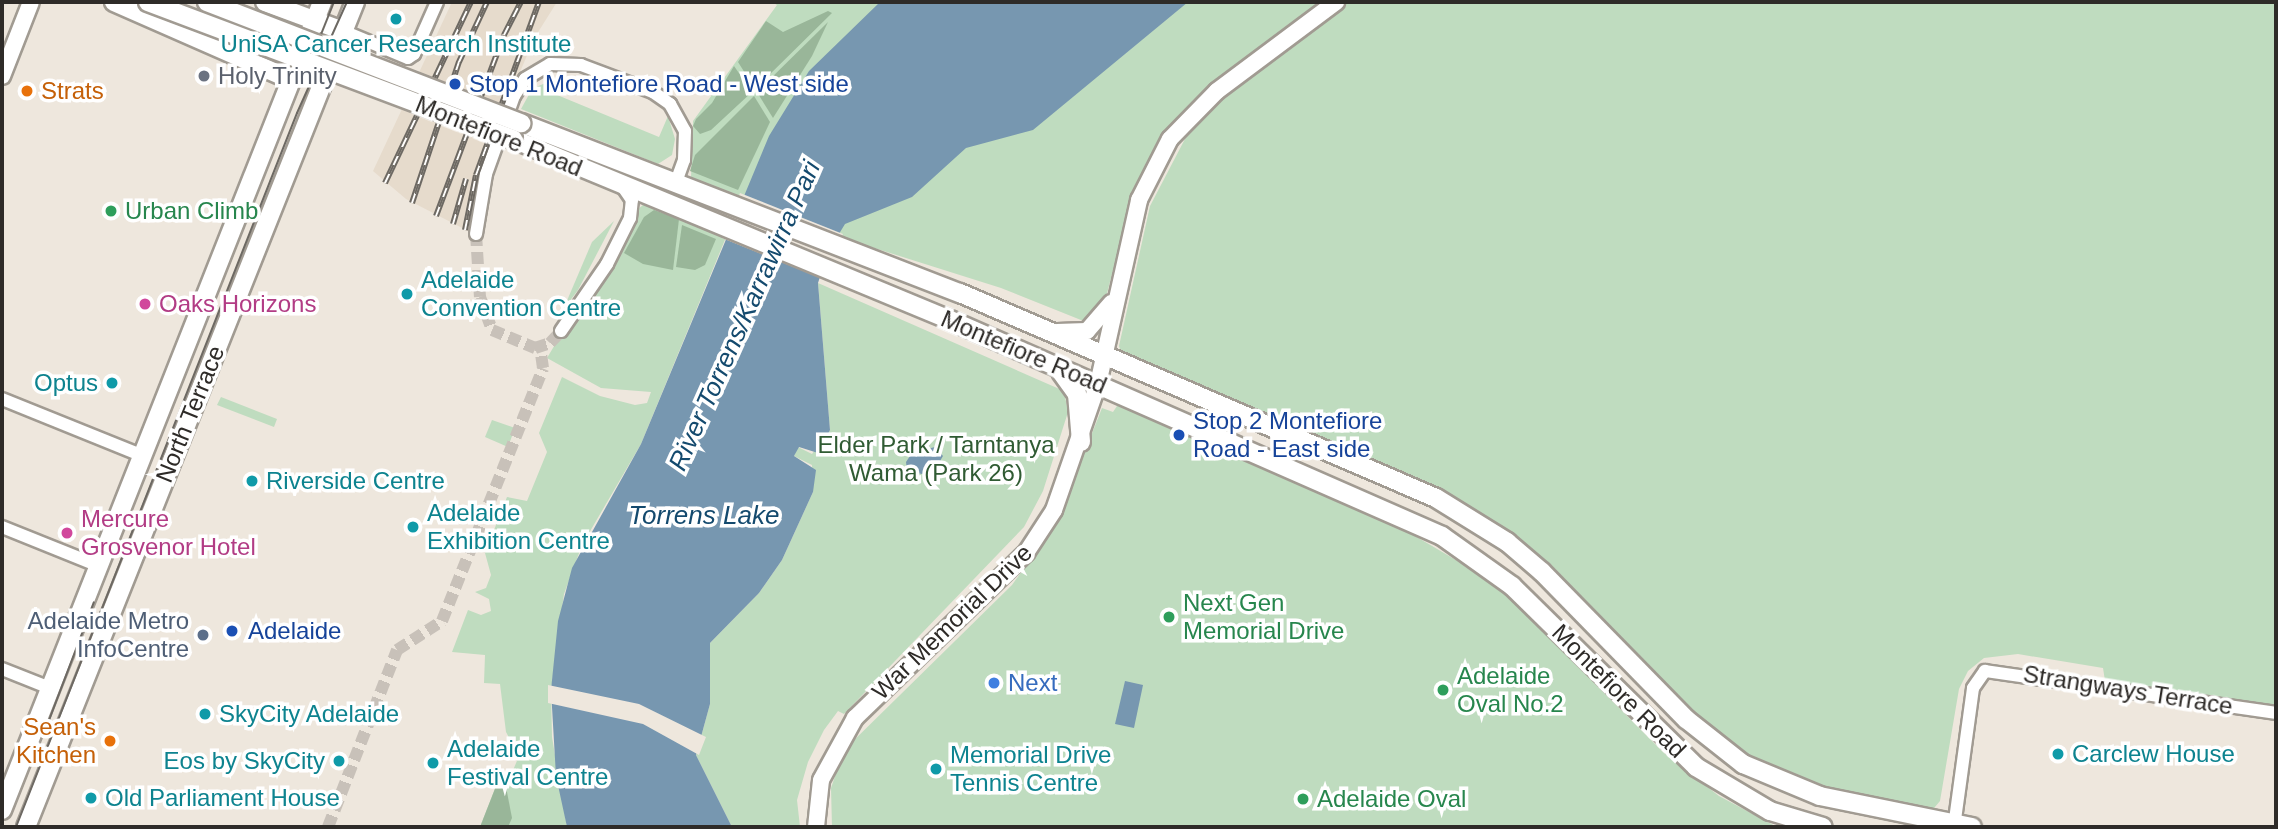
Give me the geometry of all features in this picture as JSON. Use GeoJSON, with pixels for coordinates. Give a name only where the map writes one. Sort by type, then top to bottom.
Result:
{"type":"FeatureCollection","features":[{"type":"Feature","properties":{"kind":"main road"},"geometry":{"type":"LineString","coordinates":[[114,2],[289,79]]}},
{"type":"Feature","properties":{"kind":"main road","name":"Montefiore Road"},"geometry":{"type":"LineString","coordinates":[[148,2],[513,139],[950,320],[1441,536],[1512,586],[1675,750],[1724,787],[1770,811],[1823,827]]}},
{"type":"Feature","properties":{"kind":"main road","name":"Montefiore Road"},"geometry":{"type":"LineString","coordinates":[[207,2],[521,122],[709,199],[960,293],[1436,498],[1507,542],[1703,733],[1761,774],[1820,796],[1960,826]]}},
{"type":"Feature","properties":{"kind":"main road"},"geometry":{"type":"LineString","coordinates":[[265,2],[343,31]]}},
{"type":"Feature","properties":{"kind":"main road","name":"North Terrace"},"geometry":{"type":"LineString","coordinates":[[2,810],[264,142],[322,2]]}},
{"type":"Feature","properties":{"kind":"main road","name":"North Terrace"},"geometry":{"type":"LineString","coordinates":[[26,827],[299,134],[355,2]]}},
{"type":"Feature","properties":{"kind":"main road"},"geometry":{"type":"LineString","coordinates":[[264,142],[283,133],[299,134]]}},
{"type":"Feature","properties":{"kind":"main road"},"geometry":{"type":"LineString","coordinates":[[1045,362],[1073,384],[1081,442]]}},
{"type":"Feature","properties":{"kind":"main road"},"geometry":{"type":"LineString","coordinates":[[143,456],[169,466]]}},
{"type":"Feature","properties":{"kind":"main road"},"geometry":{"type":"LineString","coordinates":[[1591,664],[1612,644]]}},
{"type":"Feature","properties":{"kind":"street"},"geometry":{"type":"LineString","coordinates":[[2,76],[31,2]]}},
{"type":"Feature","properties":{"kind":"street"},"geometry":{"type":"LineString","coordinates":[[343,31],[408,58],[414,54],[437,2]]}},
{"type":"Feature","properties":{"kind":"street","name":"War Memorial Drive"},"geometry":{"type":"LineString","coordinates":[[816,827],[821,780],[842,736],[868,703],[1026,553],[1054,510],[1081,442],[1098,384],[1139,200],[1170,139],[1217,91],[1336,2]]}},
{"type":"Feature","properties":{"kind":"street"},"geometry":{"type":"LineString","coordinates":[[476,234],[486,174],[511,102],[525,79],[550,64],[581,65],[653,92],[670,104],[685,131],[684,160],[675,185]]}},
{"type":"Feature","properties":{"kind":"street"},"geometry":{"type":"LineString","coordinates":[[621,185],[631,197],[630,218]]}},
{"type":"Feature","properties":{"kind":"street"},"geometry":{"type":"LineString","coordinates":[[561,331],[607,264],[630,218],[643,204],[658,201]]}},
{"type":"Feature","properties":{"kind":"street"},"geometry":{"type":"LineString","coordinates":[[1046,329],[1070,334],[1087,331],[1103,316],[1118,288]]}},
{"type":"Feature","properties":{"kind":"street"},"geometry":{"type":"LineString","coordinates":[[2,398],[143,456]]}},
{"type":"Feature","properties":{"kind":"street"},"geometry":{"type":"LineString","coordinates":[[2,527],[99,566]]}},
{"type":"Feature","properties":{"kind":"street"},"geometry":{"type":"LineString","coordinates":[[2,669],[50,688]]}},
{"type":"Feature","properties":{"kind":"street","name":"Strangways Terrace"},"geometry":{"type":"LineString","coordinates":[[1960,826],[1973,688],[1981,674],[2000,670],[2276,713]]}},
{"type":"Feature","properties":{"kind":"shaded area"},"geometry":{"type":"Polygon","coordinates":[[[452,2],[557,2],[535,37],[507,102],[475,195],[470,232],[406,199],[373,171],[452,2]]]}},
{"type":"Feature","properties":{"kind":"green space"},"geometry":{"type":"Polygon","coordinates":[[[772,2],[1325,2],[1198,100],[1164,137],[1132,198],[1105,301],[1091,324],[1001,288],[814,229],[691,178],[693,121],[777,5],[772,2]]]}},
{"type":"Feature","properties":{"kind":"green space"},"geometry":{"type":"Polygon","coordinates":[[[1349,2],[2276,2],[2276,705],[2105,681],[2103,668],[2018,654],[1984,658],[1968,671],[1959,689],[1940,801],[1929,814],[1854,800],[1733,753],[1540,565],[1303,432],[1121,352],[1119,346],[1150,206],[1198,114],[1349,2]]]}},
{"type":"Feature","properties":{"kind":"green space"},"geometry":{"type":"Polygon","coordinates":[[[828,11],[832,13],[755,89],[738,62],[766,21],[783,32],[828,11]]]}},
{"type":"Feature","properties":{"kind":"green space"},"geometry":{"type":"Polygon","coordinates":[[[828,22],[812,56],[773,118],[757,92],[828,22]]]}},
{"type":"Feature","properties":{"kind":"green space"},"geometry":{"type":"Polygon","coordinates":[[[734,66],[752,92],[711,130],[700,134],[693,126],[696,119],[712,103],[734,66]]]}},
{"type":"Feature","properties":{"kind":"green space"},"geometry":{"type":"Polygon","coordinates":[[[561,76],[545,90],[659,137],[668,116],[675,139],[672,155],[658,164],[521,109],[532,89],[561,76]]]}},
{"type":"Feature","properties":{"kind":"green space"},"geometry":{"type":"Polygon","coordinates":[[[754,96],[770,122],[738,190],[690,171],[695,155],[754,96]]]}},
{"type":"Feature","properties":{"kind":"green space"},"geometry":{"type":"Polygon","coordinates":[[[647,202],[729,230],[641,444],[582,545],[564,594],[551,690],[552,737],[567,827],[480,827],[498,781],[506,787],[519,756],[506,732],[500,684],[484,683],[485,655],[452,652],[468,610],[481,615],[491,611],[489,599],[475,592],[486,588],[491,575],[485,553],[507,497],[527,501],[547,452],[539,433],[562,377],[600,396],[635,405],[647,403],[651,392],[601,388],[547,358],[634,212],[647,202]]]}},
{"type":"Feature","properties":{"kind":"green space"},"geometry":{"type":"Polygon","coordinates":[[[654,210],[679,219],[673,270],[643,264],[624,253],[644,217],[654,210]]]}},
{"type":"Feature","properties":{"kind":"green space"},"geometry":{"type":"Polygon","coordinates":[[[614,221],[578,290],[563,310],[592,242],[614,221]]]}},
{"type":"Feature","properties":{"kind":"green space"},"geometry":{"type":"Polygon","coordinates":[[[682,225],[716,239],[705,265],[695,270],[676,267],[682,225]]]}},
{"type":"Feature","properties":{"kind":"green space","name":"Elder Park / Tarntanya Wama (Park 26)"},"geometry":{"type":"Polygon","coordinates":[[[818,283],[1064,391],[1068,412],[1043,491],[1024,527],[844,714],[838,711],[824,730],[808,762],[797,800],[800,827],[732,827],[696,755],[710,704],[710,643],[759,593],[782,560],[813,492],[812,465],[794,456],[798,447],[812,454],[830,430],[818,283]]]}},
{"type":"Feature","properties":{"kind":"green space"},"geometry":{"type":"Polygon","coordinates":[[[221,397],[277,419],[274,427],[217,405],[221,397]]]}},
{"type":"Feature","properties":{"kind":"green space","name":"Elder Park / Tarntanya Wama (Park 26)"},"geometry":{"type":"Polygon","coordinates":[[[1119,403],[1381,516],[1495,583],[1664,753],[1719,796],[1777,827],[832,827],[831,788],[844,750],[1012,585],[1057,522],[1102,408],[1113,412],[1119,403]]]}},
{"type":"Feature","properties":{"kind":"green space"},"geometry":{"type":"Polygon","coordinates":[[[492,420],[515,428],[508,447],[485,437],[492,420]]]}},
{"type":"Feature","properties":{"kind":"green space"},"geometry":{"type":"Polygon","coordinates":[[[498,781],[506,787],[512,818],[508,827],[480,827],[498,781]]]}},
{"type":"Feature","properties":{"kind":"water","name":"Torrens Lake"},"geometry":{"type":"Polygon","coordinates":[[[880,2],[1188,2],[1033,130],[966,148],[912,197],[845,224],[828,252],[818,283],[830,430],[818,453],[799,447],[794,456],[816,470],[813,492],[782,560],[759,593],[710,643],[710,704],[696,755],[732,827],[567,827],[556,776],[551,690],[558,621],[572,568],[641,444],[769,136],[809,71],[880,2]]]}},
{"type":"Feature","properties":{"kind":"water"},"geometry":{"type":"Polygon","coordinates":[[[935,447],[943,456],[937,466],[922,474],[907,471],[906,462],[912,453],[935,447]]]}},
{"type":"Feature","properties":{"kind":"water"},"geometry":{"type":"Polygon","coordinates":[[[1125,681],[1143,685],[1134,728],[1115,724],[1125,681]]]}},
{"type":"Feature","properties":{"kind":"pier"},"geometry":{"type":"Polygon","coordinates":[[[740,193],[843,234],[823,279],[722,238],[740,193]]]}},
{"type":"Feature","properties":{"kind":"pier"},"geometry":{"type":"Polygon","coordinates":[[[548,685],[639,704],[706,737],[699,755],[643,724],[548,703],[548,685]]]}},
{"type":"Feature","properties":{"kind":"tunnel"},"geometry":{"type":"LineString","coordinates":[[476,234],[480,297],[492,330],[535,348],[550,343],[561,331]]}},
{"type":"Feature","properties":{"kind":"tunnel"},"geometry":{"type":"LineString","coordinates":[[328,827],[397,650],[442,621],[543,368],[540,347]]}},
{"type":"Feature","properties":{"kind":"tram line"},"geometry":{"type":"LineString","coordinates":[[310,62],[334,2]]}},
{"type":"Feature","properties":{"kind":"tram line"},"geometry":{"type":"LineString","coordinates":[[16,827],[297,113],[347,2]]}},
{"type":"Feature","properties":{"kind":"tram line"},"geometry":{"type":"LineString","coordinates":[[43,736],[94,602]]}},
{"type":"Feature","properties":{"kind":"railway"},"geometry":{"type":"LineString","coordinates":[[385,183],[471,2]]}},
{"type":"Feature","properties":{"kind":"railway"},"geometry":{"type":"LineString","coordinates":[[412,203],[459,62],[487,2]]}},
{"type":"Feature","properties":{"kind":"railway"},"geometry":{"type":"LineString","coordinates":[[436,216],[504,35],[521,2]]}},
{"type":"Feature","properties":{"kind":"railway"},"geometry":{"type":"LineString","coordinates":[[465,230],[476,175],[539,2]]}},
{"type":"Feature","properties":{"kind":"railway"},"geometry":{"type":"LineString","coordinates":[[453,224],[466,179]]}},
{"type":"Feature","properties":{"kind":"place","name":"UniSA Cancer Research Institute"},"geometry":{"type":"Point","coordinates":[396,19]}},
{"type":"Feature","properties":{"kind":"place","name":"Holy Trinity"},"geometry":{"type":"Point","coordinates":[204,76]}},
{"type":"Feature","properties":{"kind":"place","name":"Stop 1 Montefiore Road - West side"},"geometry":{"type":"Point","coordinates":[455,84]}},
{"type":"Feature","properties":{"kind":"place","name":"Strats"},"geometry":{"type":"Point","coordinates":[27,91]}},
{"type":"Feature","properties":{"kind":"place","name":"Urban Climb"},"geometry":{"type":"Point","coordinates":[111,211]}},
{"type":"Feature","properties":{"kind":"place","name":"Adelaide Convention Centre"},"geometry":{"type":"Point","coordinates":[407,294]}},
{"type":"Feature","properties":{"kind":"place","name":"Oaks Horizons"},"geometry":{"type":"Point","coordinates":[145,304]}},
{"type":"Feature","properties":{"kind":"place","name":"Optus"},"geometry":{"type":"Point","coordinates":[112,383]}},
{"type":"Feature","properties":{"kind":"place","name":"Stop 2 Montefiore Road - East side"},"geometry":{"type":"Point","coordinates":[1179,435]}},
{"type":"Feature","properties":{"kind":"place","name":"Riverside Centre"},"geometry":{"type":"Point","coordinates":[252,481]}},
{"type":"Feature","properties":{"kind":"place","name":"Adelaide Exhibition Centre"},"geometry":{"type":"Point","coordinates":[413,527]}},
{"type":"Feature","properties":{"kind":"place","name":"Mercure Grosvenor Hotel"},"geometry":{"type":"Point","coordinates":[67,533]}},
{"type":"Feature","properties":{"kind":"place","name":"Next Gen Memorial Drive"},"geometry":{"type":"Point","coordinates":[1169,617]}},
{"type":"Feature","properties":{"kind":"place","name":"Adelaide"},"geometry":{"type":"Point","coordinates":[232,631]}},
{"type":"Feature","properties":{"kind":"place","name":"Adelaide Metro InfoCentre"},"geometry":{"type":"Point","coordinates":[203,635]}},
{"type":"Feature","properties":{"kind":"place","name":"Next"},"geometry":{"type":"Point","coordinates":[994,683]}},
{"type":"Feature","properties":{"kind":"place","name":"Adelaide Oval No.2"},"geometry":{"type":"Point","coordinates":[1443,690]}},
{"type":"Feature","properties":{"kind":"place","name":"SkyCity Adelaide"},"geometry":{"type":"Point","coordinates":[205,714]}},
{"type":"Feature","properties":{"kind":"place","name":"Sean's Kitchen"},"geometry":{"type":"Point","coordinates":[110,741]}},
{"type":"Feature","properties":{"kind":"place","name":"Carclew House"},"geometry":{"type":"Point","coordinates":[2058,754]}},
{"type":"Feature","properties":{"kind":"place","name":"Eos by SkyCity"},"geometry":{"type":"Point","coordinates":[339,761]}},
{"type":"Feature","properties":{"kind":"place","name":"Adelaide Festival Centre"},"geometry":{"type":"Point","coordinates":[433,763]}},
{"type":"Feature","properties":{"kind":"place","name":"Memorial Drive Tennis Centre"},"geometry":{"type":"Point","coordinates":[936,769]}},
{"type":"Feature","properties":{"kind":"place","name":"Old Parliament House"},"geometry":{"type":"Point","coordinates":[91,798]}},
{"type":"Feature","properties":{"kind":"place","name":"Adelaide Oval"},"geometry":{"type":"Point","coordinates":[1303,799]}},
{"type":"Feature","properties":{"kind":"water label","name":"River Torrens/Karrawirra Pari"},"geometry":{"type":"Point","coordinates":[745,316]}}]}
